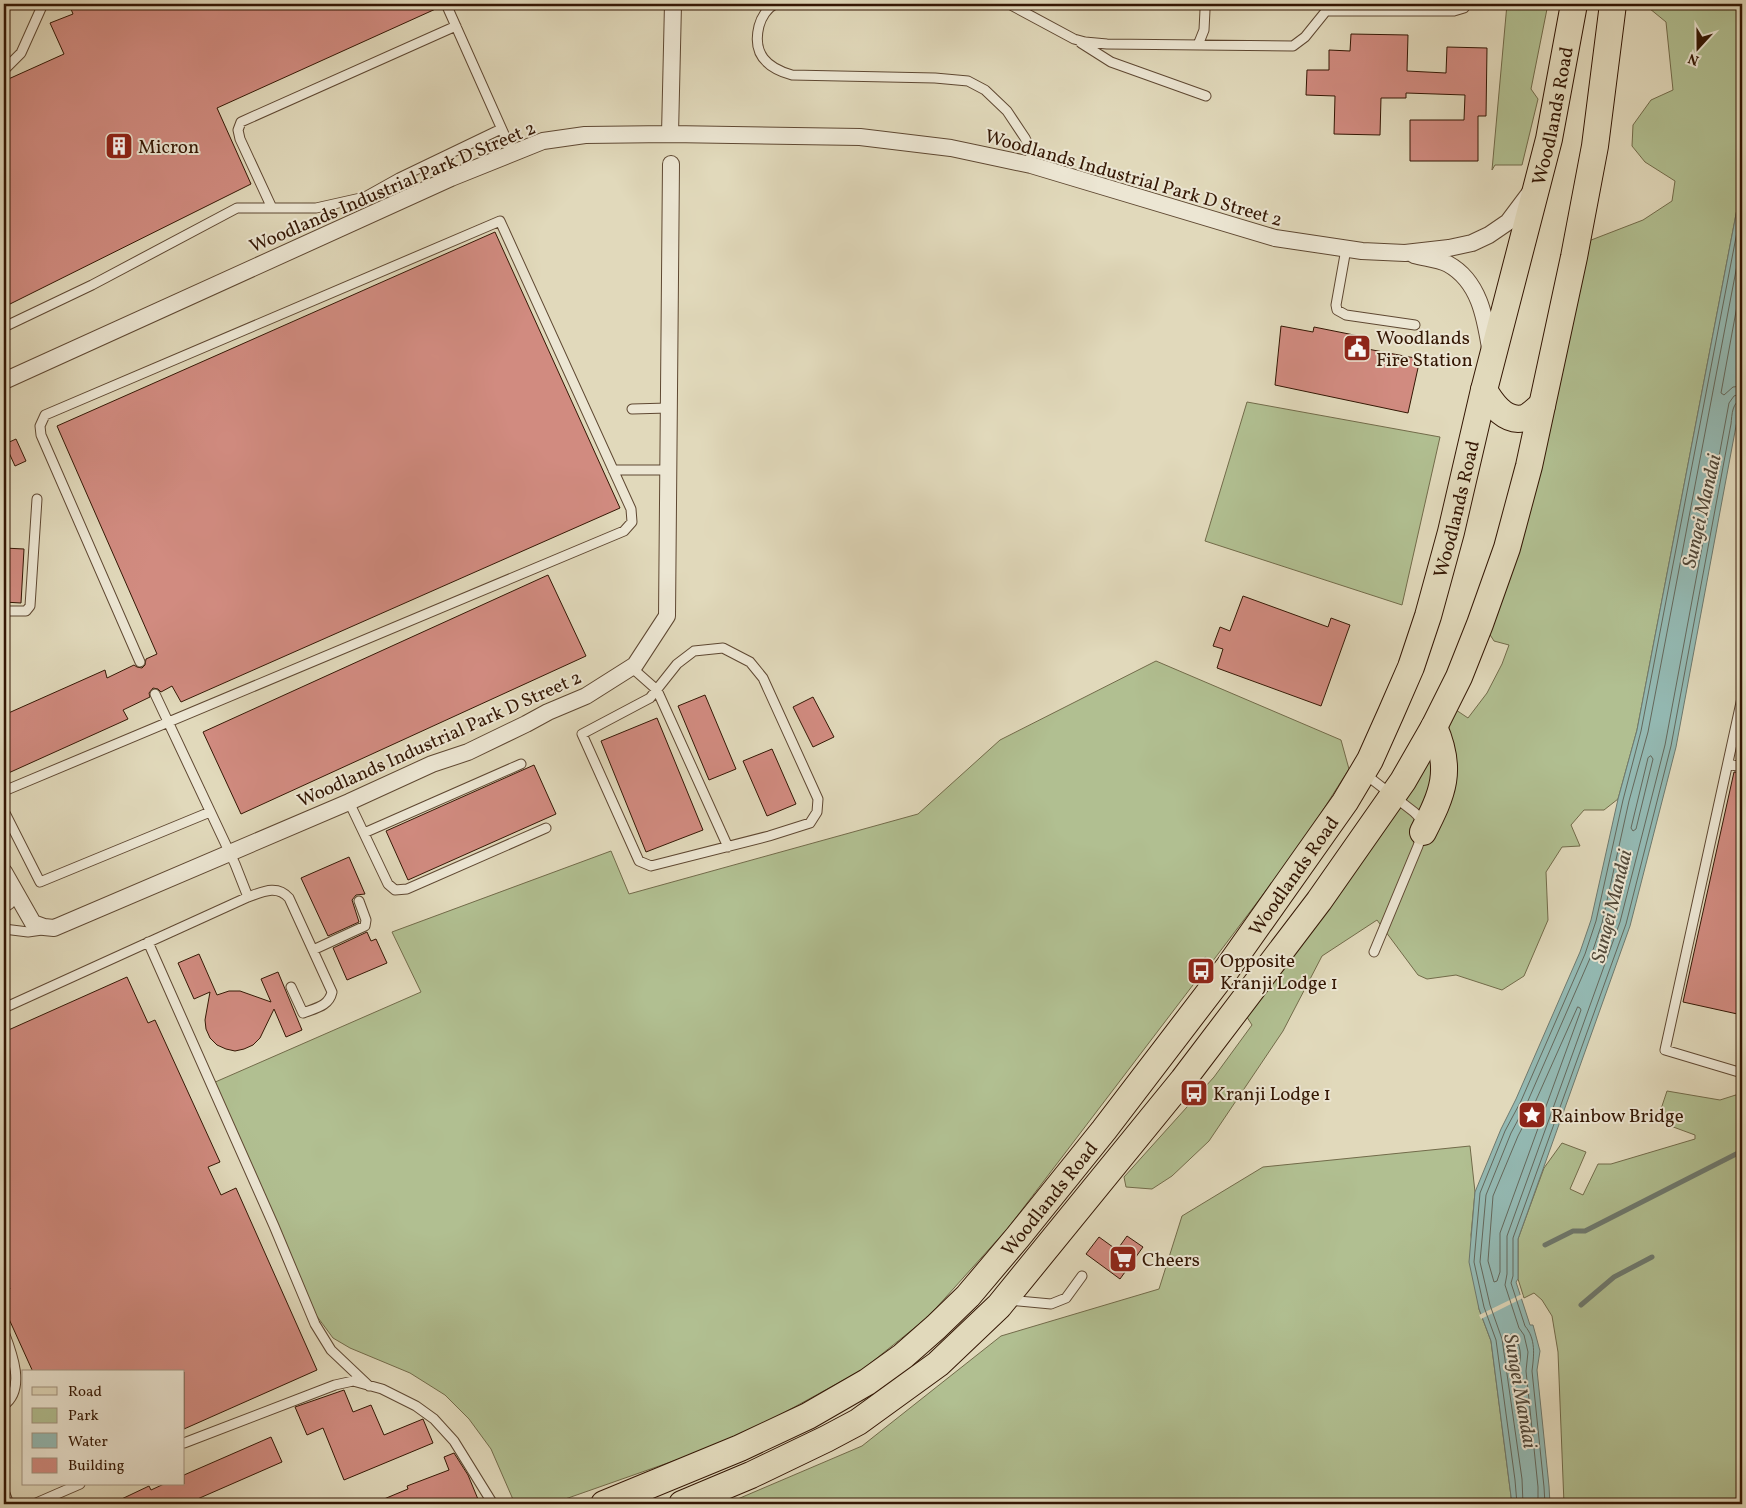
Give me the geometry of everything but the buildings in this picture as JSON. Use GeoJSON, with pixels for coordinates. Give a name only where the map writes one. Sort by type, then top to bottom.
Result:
{"type":"FeatureCollection","features":[{"type":"Feature","properties":{"kind":"main road","name":"Woodlands Road"},"geometry":{"type":"LineString","coordinates":[[604,1504],[740,1448],[808,1416],[867,1382],[903,1356],[936,1327],[968,1296],[1104,1130],[1227,969],[1345,802],[1391,713],[1411,667],[1428,616],[1451,532],[1484,390],[1548,140],[1574,4]]}},
{"type":"Feature","properties":{"kind":"main road","name":"Woodlands Road"},"geometry":{"type":"LineString","coordinates":[[682,1504],[758,1472],[858,1422],[938,1364],[1004,1300],[1183,1080],[1319,901],[1403,781],[1434,727],[1459,677],[1507,548],[1529,466],[1595,146],[1613,4]]}},
{"type":"Feature","properties":{"kind":"main road"},"geometry":{"type":"LineString","coordinates":[[1484,390],[1496,408],[1508,416],[1527,417],[1542,405]]}},
{"type":"Feature","properties":{"kind":"main road"},"geometry":{"type":"LineString","coordinates":[[1423,832],[1437,805],[1444,778],[1445,765],[1441,742],[1434,727]]}},
{"type":"Feature","properties":{"kind":"street"},"geometry":{"type":"LineString","coordinates":[[670,134],[673,4]]}},
{"type":"Feature","properties":{"kind":"street","name":"Woodlands Industrial Park D Street 2"},"geometry":{"type":"LineString","coordinates":[[4,381],[512,152],[543,141],[586,135],[670,134],[860,137],[951,148],[1032,165],[1275,238],[1346,249],[1405,253],[1447,263],[1460,272],[1471,285],[1485,319],[1492,358]]}},
{"type":"Feature","properties":{"kind":"street","name":"Woodlands Industrial Park D Street 2"},"geometry":{"type":"LineString","coordinates":[[54,928],[349,802],[432,764],[487,743],[548,712],[586,696],[635,665],[667,616],[670,164]]}},
{"type":"Feature","properties":{"kind":"street","name":"Woodlands Industrial Park D Street 2"},"geometry":{"type":"LineString","coordinates":[[1405,253],[1449,248],[1472,243],[1489,235],[1508,222],[1537,184]]}},
{"type":"Feature","properties":{"kind":"street"},"geometry":{"type":"LineString","coordinates":[[4,872],[33,923],[54,928]]}},
{"type":"Feature","properties":{"kind":"lane"},"geometry":{"type":"LineString","coordinates":[[4,70],[21,53],[43,4]]}},
{"type":"Feature","properties":{"kind":"lane"},"geometry":{"type":"LineString","coordinates":[[446,4],[512,152]]}},
{"type":"Feature","properties":{"kind":"lane"},"geometry":{"type":"LineString","coordinates":[[774,4],[770,6],[760,21],[756,37],[759,51],[767,63],[778,71],[792,75],[935,78],[968,81],[985,90],[1007,110],[1028,144],[1031,151],[1032,165]]}},
{"type":"Feature","properties":{"kind":"lane"},"geometry":{"type":"LineString","coordinates":[[1010,4],[1074,39],[1111,62],[1206,96]]}},
{"type":"Feature","properties":{"kind":"lane"},"geometry":{"type":"LineString","coordinates":[[1074,39],[1107,44],[1292,46],[1305,37],[1326,11],[1454,11],[1464,8],[1467,4]]}},
{"type":"Feature","properties":{"kind":"lane"},"geometry":{"type":"LineString","coordinates":[[1198,45],[1204,30],[1205,10]]}},
{"type":"Feature","properties":{"kind":"lane"},"geometry":{"type":"LineString","coordinates":[[272,208],[240,139],[238,130],[241,122],[456,26]]}},
{"type":"Feature","properties":{"kind":"lane"},"geometry":{"type":"LineString","coordinates":[[4,326],[92,285],[237,208],[316,208],[365,197],[399,178],[501,129]]}},
{"type":"Feature","properties":{"kind":"lane"},"geometry":{"type":"LineString","coordinates":[[4,791],[624,530],[632,522],[631,509],[500,221],[45,415],[40,426],[41,435],[140,662]]}},
{"type":"Feature","properties":{"kind":"lane"},"geometry":{"type":"LineString","coordinates":[[1346,249],[1336,305],[1338,310],[1346,315],[1414,325]]}},
{"type":"Feature","properties":{"kind":"lane"},"geometry":{"type":"LineString","coordinates":[[632,409],[668,408]]}},
{"type":"Feature","properties":{"kind":"lane"},"geometry":{"type":"LineString","coordinates":[[613,470],[668,470]]}},
{"type":"Feature","properties":{"kind":"lane"},"geometry":{"type":"LineString","coordinates":[[4,611],[26,611],[30,606],[37,498]]}},
{"type":"Feature","properties":{"kind":"lane"},"geometry":{"type":"LineString","coordinates":[[723,648],[750,662],[763,678],[818,799],[817,812],[810,822],[769,836],[651,866],[639,861],[582,734],[650,698],[657,690],[677,664],[694,651],[723,648]]}},
{"type":"Feature","properties":{"kind":"lane"},"geometry":{"type":"LineString","coordinates":[[632,667],[657,690],[728,847]]}},
{"type":"Feature","properties":{"kind":"lane"},"geometry":{"type":"LineString","coordinates":[[156,694],[248,897]]}},
{"type":"Feature","properties":{"kind":"lane"},"geometry":{"type":"LineString","coordinates":[[1742,698],[1665,1050],[1742,1073]]}},
{"type":"Feature","properties":{"kind":"lane"},"geometry":{"type":"LineString","coordinates":[[364,833],[521,764]]}},
{"type":"Feature","properties":{"kind":"lane"},"geometry":{"type":"LineString","coordinates":[[1728,764],[1742,767]]}},
{"type":"Feature","properties":{"kind":"lane"},"geometry":{"type":"LineString","coordinates":[[1362,772],[1420,817],[1423,824],[1423,832],[1374,952]]}},
{"type":"Feature","properties":{"kind":"lane"},"geometry":{"type":"LineString","coordinates":[[349,802],[388,884],[395,890],[407,889],[546,828]]}},
{"type":"Feature","properties":{"kind":"lane"},"geometry":{"type":"LineString","coordinates":[[4,811],[40,882],[210,812]]}},
{"type":"Feature","properties":{"kind":"lane"},"geometry":{"type":"LineString","coordinates":[[4,1008],[248,897],[277,889],[285,893],[289,898],[332,992],[331,998],[326,1004],[303,1013],[291,987]]}},
{"type":"Feature","properties":{"kind":"lane"},"geometry":{"type":"LineString","coordinates":[[4,908],[10,904],[16,894]]}},
{"type":"Feature","properties":{"kind":"lane"},"geometry":{"type":"LineString","coordinates":[[313,950],[365,926],[366,920],[359,901]]}},
{"type":"Feature","properties":{"kind":"lane"},"geometry":{"type":"LineString","coordinates":[[4,929],[28,932],[54,928]]}},
{"type":"Feature","properties":{"kind":"lane"},"geometry":{"type":"LineString","coordinates":[[148,942],[274,1226],[315,1324],[331,1350],[369,1386]]}},
{"type":"Feature","properties":{"kind":"lane"},"geometry":{"type":"LineString","coordinates":[[1004,1300],[1051,1304],[1066,1298],[1082,1276]]}},
{"type":"Feature","properties":{"kind":"lane"},"geometry":{"type":"LineString","coordinates":[[4,1332],[16,1375],[15,1389],[9,1401],[4,1405]]}},
{"type":"Feature","properties":{"kind":"lane"},"geometry":{"type":"LineString","coordinates":[[185,1442],[335,1385],[353,1381],[382,1389],[416,1406],[434,1419],[454,1440],[493,1504]]}},
{"type":"Feature","properties":{"kind":"lane"},"geometry":{"type":"LineString","coordinates":[[34,1504],[75,1486]]}},
{"type":"Feature","properties":{"kind":"lane"},"geometry":{"type":"LineString","coordinates":[[4,1491],[8,1504]]}},
{"type":"Feature","properties":{"kind":"green space"},"geometry":{"type":"Polygon","coordinates":[[[1507,4],[1548,4],[1531,89],[1538,99],[1522,165],[1495,165],[1492,170],[1507,4]]]}},
{"type":"Feature","properties":{"kind":"green space"},"geometry":{"type":"Polygon","coordinates":[[[1644,4],[1742,4],[1742,183],[1637,730],[1618,799],[1604,810],[1584,810],[1571,825],[1580,846],[1562,847],[1546,872],[1548,920],[1524,976],[1502,990],[1456,975],[1427,979],[1418,975],[1377,920],[1322,956],[1283,1031],[1209,1141],[1172,1176],[1152,1189],[1126,1187],[1124,1177],[1214,1077],[1252,1025],[1245,1014],[1450,706],[1468,718],[1487,693],[1502,664],[1509,645],[1494,641],[1487,630],[1586,242],[1643,220],[1672,201],[1675,181],[1645,162],[1632,146],[1633,125],[1651,100],[1673,90],[1666,22],[1644,4]]]}},
{"type":"Feature","properties":{"kind":"green space"},"geometry":{"type":"Polygon","coordinates":[[[1247,402],[1440,437],[1402,605],[1205,541],[1247,402]]]}},
{"type":"Feature","properties":{"kind":"green space"},"geometry":{"type":"Polygon","coordinates":[[[1156,661],[1341,740],[1349,769],[1302,843],[1212,962],[1205,957],[1191,977],[1196,981],[1008,1228],[928,1317],[862,1370],[736,1439],[551,1504],[515,1504],[491,1449],[469,1419],[445,1395],[410,1373],[350,1348],[333,1338],[316,1315],[213,1083],[421,992],[392,932],[611,851],[629,894],[918,814],[1000,740],[1156,661]]]}},
{"type":"Feature","properties":{"kind":"green space"},"geometry":{"type":"Polygon","coordinates":[[[1667,1091],[1720,1100],[1742,1093],[1742,1504],[1564,1504],[1558,1352],[1552,1316],[1542,1300],[1534,1293],[1524,1298],[1518,1279],[1518,1239],[1544,1168],[1562,1143],[1586,1152],[1570,1189],[1583,1195],[1598,1164],[1611,1164],[1695,1139],[1695,1135],[1657,1121],[1667,1091]]]}},
{"type":"Feature","properties":{"kind":"green space"},"geometry":{"type":"Polygon","coordinates":[[[1470,1146],[1475,1192],[1471,1235],[1479,1309],[1491,1341],[1512,1504],[726,1504],[862,1446],[1001,1336],[1159,1289],[1182,1216],[1263,1167],[1470,1146]]]}},
{"type":"Feature","properties":{"kind":"water","name":"Sungei Mandai"},"geometry":{"type":"Polygon","coordinates":[[[1742,183],[1742,394],[1676,747],[1630,926],[1518,1239],[1518,1279],[1516,1282],[1530,1325],[1533,1325],[1540,1351],[1537,1370],[1550,1504],[1512,1504],[1491,1341],[1479,1309],[1469,1262],[1475,1192],[1580,952],[1591,920],[1618,799],[1637,730],[1742,183]]]}},
{"type":"Feature","properties":{"kind":"pier"},"geometry":{"type":"Polygon","coordinates":[[[1522,1294],[1523,1298],[1481,1319],[1479,1315],[1522,1294]]]}},
{"type":"Feature","properties":{"kind":"waterway"},"geometry":{"type":"LineString","coordinates":[[1545,1245],[1573,1231],[1585,1231],[1742,1151]]}},
{"type":"Feature","properties":{"kind":"waterway"},"geometry":{"type":"LineString","coordinates":[[1581,1305],[1614,1277],[1652,1257]]}},
{"type":"Feature","properties":{"kind":"place","name":"Micron"},"geometry":{"type":"Point","coordinates":[119,146]}},
{"type":"Feature","properties":{"kind":"place","name":"Woodlands Fire Station"},"geometry":{"type":"Point","coordinates":[1357,348]}},
{"type":"Feature","properties":{"kind":"place","name":"Opposite Kranji Lodge 1"},"geometry":{"type":"Point","coordinates":[1201,971]}},
{"type":"Feature","properties":{"kind":"place","name":"Kranji Lodge 1"},"geometry":{"type":"Point","coordinates":[1194,1093]}},
{"type":"Feature","properties":{"kind":"place","name":"Rainbow Bridge"},"geometry":{"type":"Point","coordinates":[1532,1115]}},
{"type":"Feature","properties":{"kind":"place","name":"Cheers"},"geometry":{"type":"Point","coordinates":[1123,1259]}}]}
